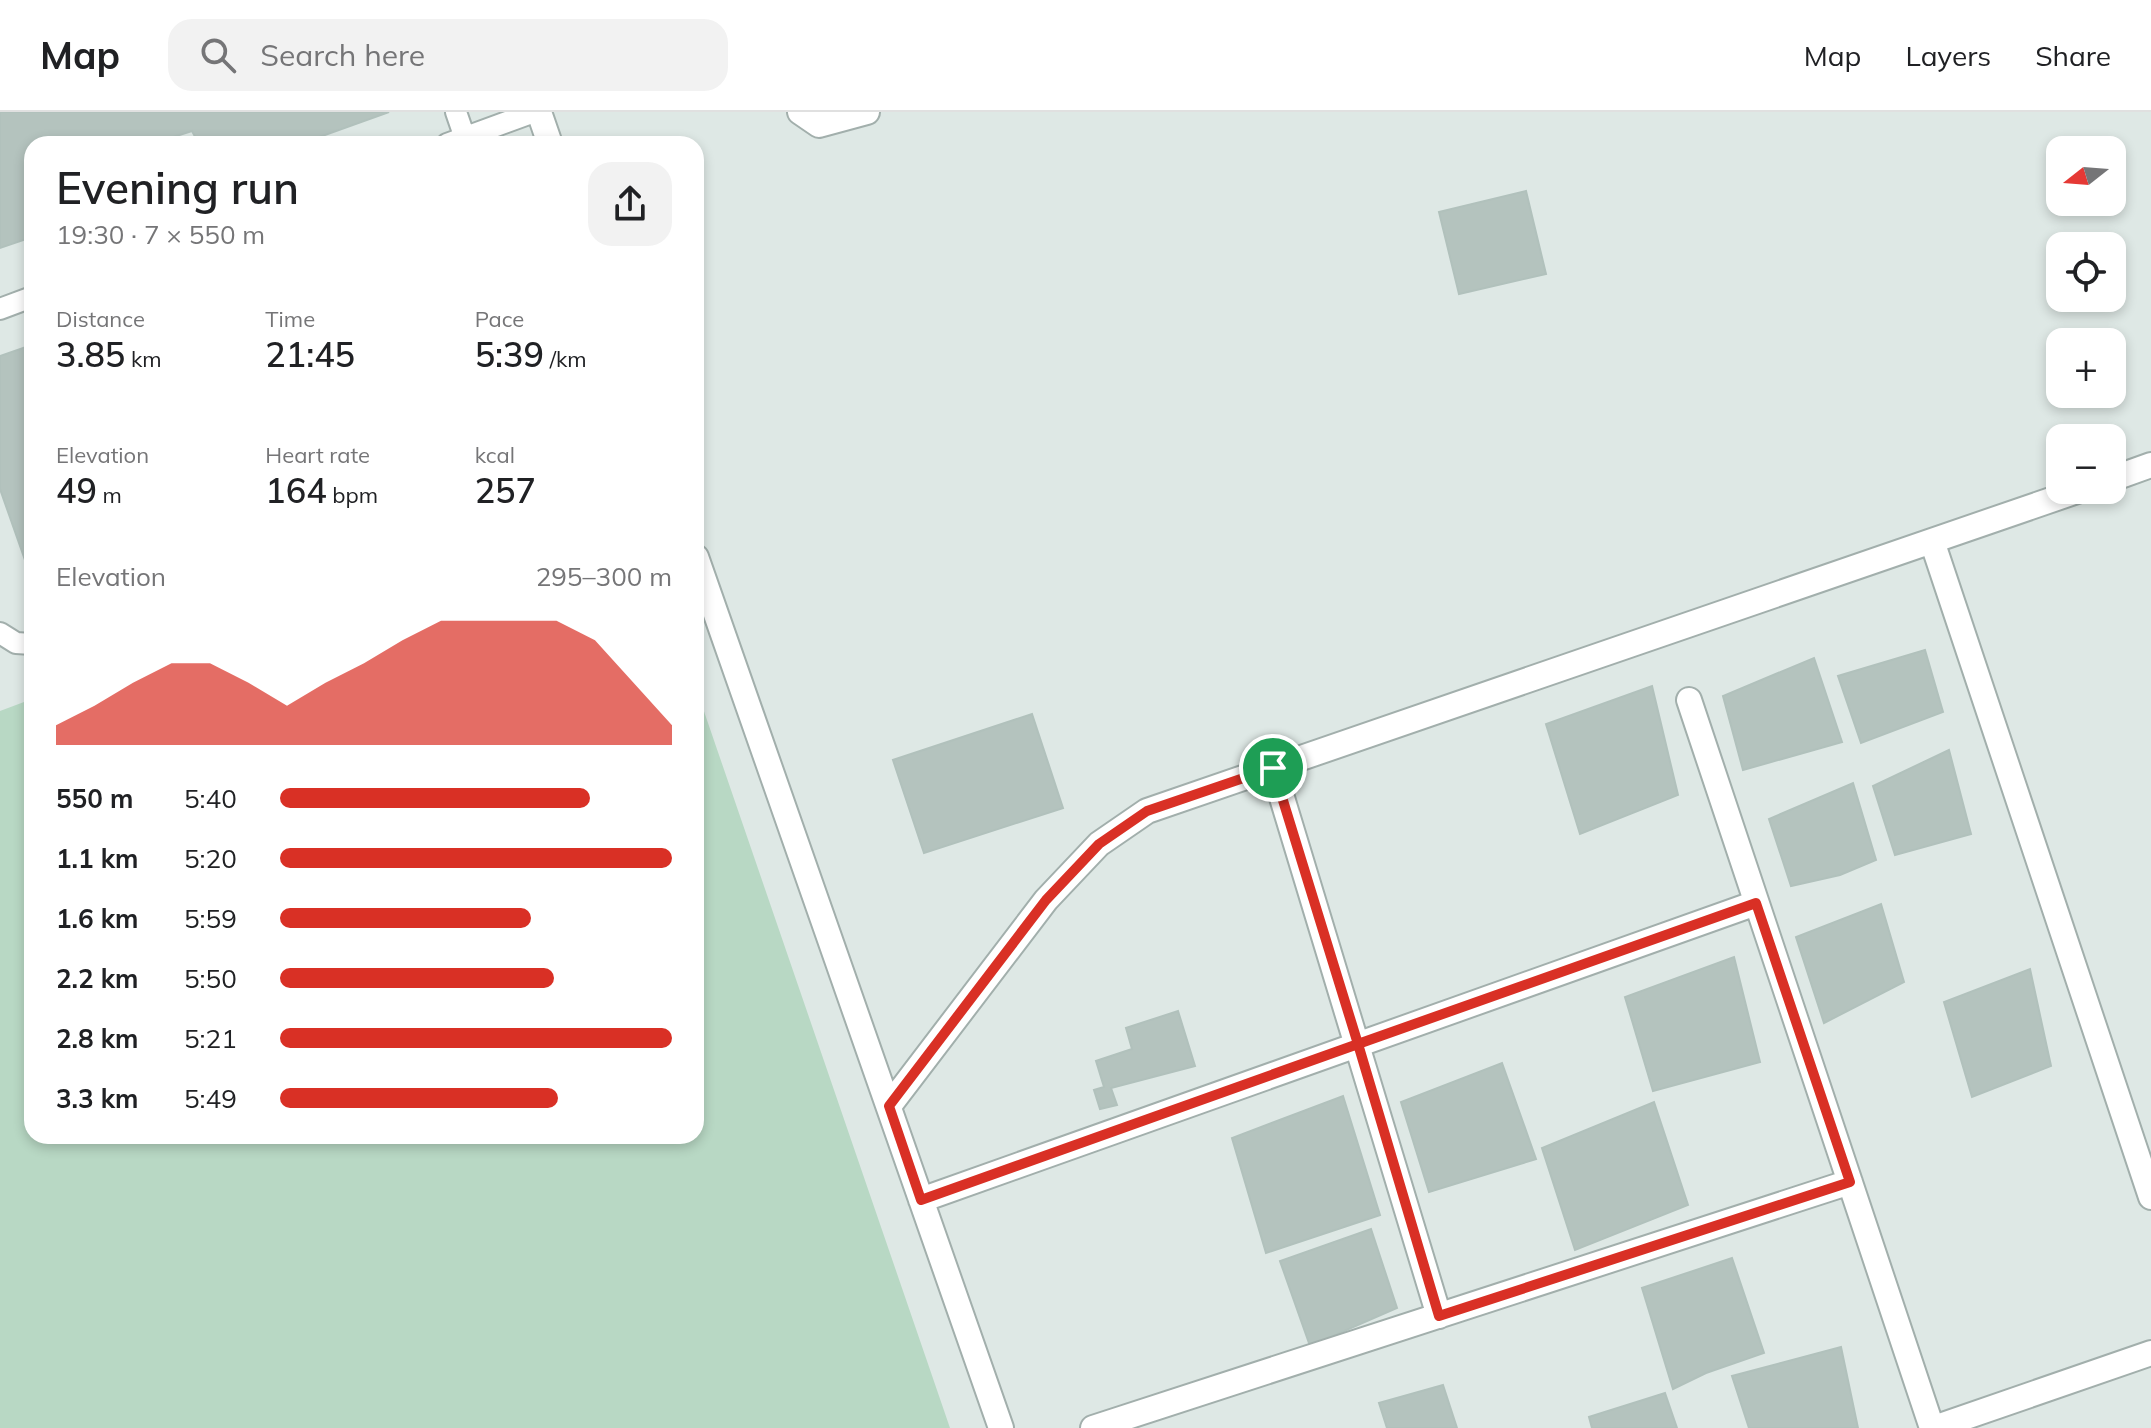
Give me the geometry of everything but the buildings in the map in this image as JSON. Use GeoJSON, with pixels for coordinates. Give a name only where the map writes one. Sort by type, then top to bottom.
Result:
{"type":"FeatureCollection","features":[{"type":"Feature","properties":{"kind":"street"},"geometry":{"type":"LineString","coordinates":[[536,112],[546,136]]}},
{"type":"Feature","properties":{"kind":"street"},"geometry":{"type":"LineString","coordinates":[[800,112],[819,125],[867,112]]}},
{"type":"Feature","properties":{"kind":"street"},"geometry":{"type":"LineString","coordinates":[[2126,474],[2151,465]]}},
{"type":"Feature","properties":{"kind":"street"},"geometry":{"type":"LineString","coordinates":[[889,1106],[1046,900],[1099,844],[1147,811],[2046,502]]}},
{"type":"Feature","properties":{"kind":"street"},"geometry":{"type":"LineString","coordinates":[[1932,541],[2151,1197]]}},
{"type":"Feature","properties":{"kind":"street"},"geometry":{"type":"LineString","coordinates":[[704,580],[1001,1428]]}},
{"type":"Feature","properties":{"kind":"street"},"geometry":{"type":"LineString","coordinates":[[1689,700],[1933,1428],[2151,1353]]}},
{"type":"Feature","properties":{"kind":"street"},"geometry":{"type":"LineString","coordinates":[[1273,768],[1439,1316]]}},
{"type":"Feature","properties":{"kind":"street"},"geometry":{"type":"LineString","coordinates":[[921,1200],[1756,903]]}},
{"type":"Feature","properties":{"kind":"street"},"geometry":{"type":"LineString","coordinates":[[1093,1428],[1850,1182]]}},
{"type":"Feature","properties":{"kind":"lane"},"geometry":{"type":"LineString","coordinates":[[456,112],[458,136]]}},
{"type":"Feature","properties":{"kind":"lane"},"geometry":{"type":"LineString","coordinates":[[474,136],[536,112]]}},
{"type":"Feature","properties":{"kind":"lane"},"geometry":{"type":"LineString","coordinates":[[0,309],[24,300]]}},
{"type":"Feature","properties":{"kind":"lane"},"geometry":{"type":"LineString","coordinates":[[0,633],[16,643],[24,644]]}},
{"type":"Feature","properties":{"kind":"green space"},"geometry":{"type":"Polygon","coordinates":[[[24,702],[24,1144],[704,1144],[704,711],[950,1428],[0,1428],[0,711],[24,702]]]}},
{"type":"Feature","properties":{"kind":"route"},"geometry":{"type":"LineString","coordinates":[[1273,768],[1147,811],[1099,844],[1046,900],[889,1106],[921,1200],[1358,1044],[1439,1316],[1850,1182],[1756,903],[1358,1044],[1273,768]]}}]}
